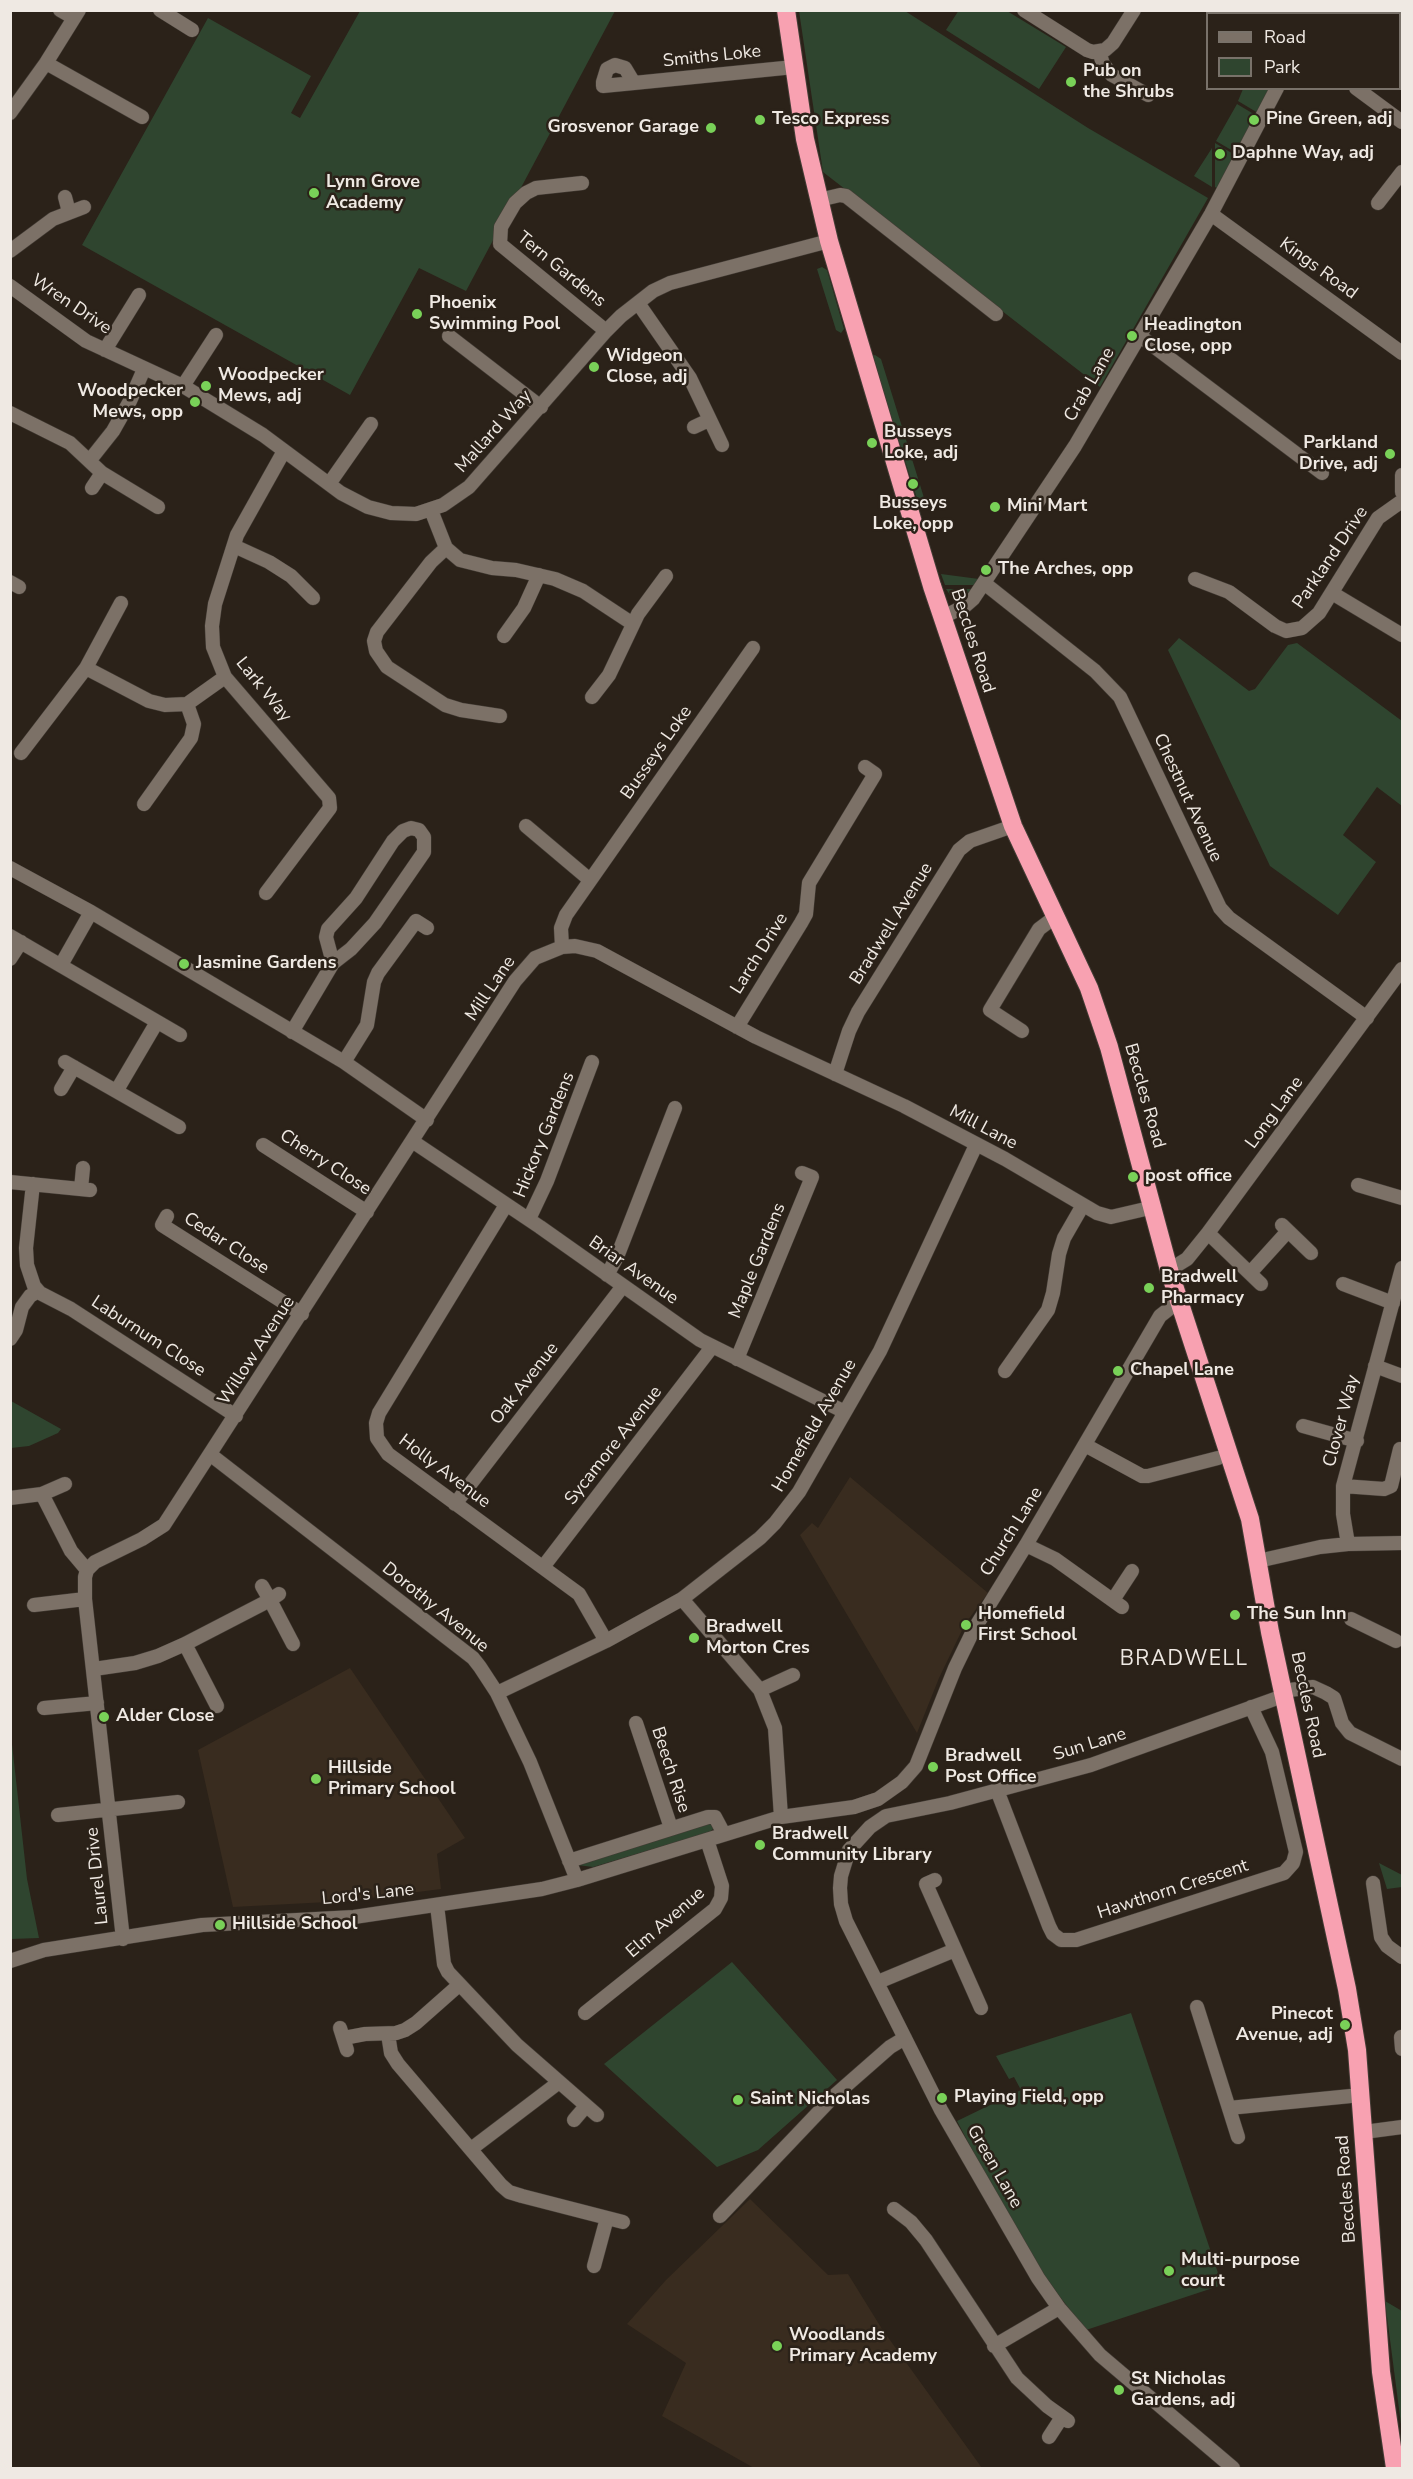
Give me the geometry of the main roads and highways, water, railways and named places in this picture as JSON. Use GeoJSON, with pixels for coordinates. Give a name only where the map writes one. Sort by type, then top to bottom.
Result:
{"type":"FeatureCollection","features":[{"type":"Feature","properties":{"kind":"highway","name":"Beccles Road"},"geometry":{"type":"LineString","coordinates":[[786,10],[806,141],[829,241],[957,666],[1013,826],[1089,988],[1106,1037],[1154,1207],[1169,1270],[1251,1519],[1282,1694],[1347,1989],[1361,2094],[1381,2372],[1395,2469]]}},
{"type":"Feature","properties":{"kind":"place","name":"Pub on the Shrubs"},"geometry":{"type":"Point","coordinates":[1071,82]}},
{"type":"Feature","properties":{"kind":"place","name":"Tesco Express"},"geometry":{"type":"Point","coordinates":[760,120]}},
{"type":"Feature","properties":{"kind":"place","name":"Pine Green, adj"},"geometry":{"type":"Point","coordinates":[1254,120]}},
{"type":"Feature","properties":{"kind":"place","name":"Grosvenor Garage"},"geometry":{"type":"Point","coordinates":[711,128]}},
{"type":"Feature","properties":{"kind":"place","name":"Daphne Way, adj"},"geometry":{"type":"Point","coordinates":[1220,154]}},
{"type":"Feature","properties":{"kind":"place","name":"Lynn Grove Academy"},"geometry":{"type":"Point","coordinates":[314,193]}},
{"type":"Feature","properties":{"kind":"place","name":"Phoenix Swimming Pool"},"geometry":{"type":"Point","coordinates":[417,314]}},
{"type":"Feature","properties":{"kind":"place","name":"Headington Close, opp"},"geometry":{"type":"Point","coordinates":[1132,336]}},
{"type":"Feature","properties":{"kind":"place","name":"Widgeon Close, adj"},"geometry":{"type":"Point","coordinates":[594,367]}},
{"type":"Feature","properties":{"kind":"place","name":"Woodpecker Mews, adj"},"geometry":{"type":"Point","coordinates":[206,386]}},
{"type":"Feature","properties":{"kind":"place","name":"Woodpecker Mews, opp"},"geometry":{"type":"Point","coordinates":[195,402]}},
{"type":"Feature","properties":{"kind":"place","name":"Busseys Loke, adj"},"geometry":{"type":"Point","coordinates":[872,443]}},
{"type":"Feature","properties":{"kind":"place","name":"Parkland Drive, adj"},"geometry":{"type":"Point","coordinates":[1390,454]}},
{"type":"Feature","properties":{"kind":"place","name":"Busseys Loke, opp"},"geometry":{"type":"Point","coordinates":[913,484]}},
{"type":"Feature","properties":{"kind":"place","name":"Mini Mart"},"geometry":{"type":"Point","coordinates":[995,507]}},
{"type":"Feature","properties":{"kind":"place","name":"The Arches, opp"},"geometry":{"type":"Point","coordinates":[986,570]}},
{"type":"Feature","properties":{"kind":"place","name":"Jasmine Gardens"},"geometry":{"type":"Point","coordinates":[184,964]}},
{"type":"Feature","properties":{"kind":"place","name":"post office"},"geometry":{"type":"Point","coordinates":[1133,1177]}},
{"type":"Feature","properties":{"kind":"place","name":"Bradwell Pharmacy"},"geometry":{"type":"Point","coordinates":[1149,1288]}},
{"type":"Feature","properties":{"kind":"place","name":"Chapel Lane"},"geometry":{"type":"Point","coordinates":[1118,1371]}},
{"type":"Feature","properties":{"kind":"place","name":"The Sun Inn"},"geometry":{"type":"Point","coordinates":[1235,1615]}},
{"type":"Feature","properties":{"kind":"place","name":"Homefield First School"},"geometry":{"type":"Point","coordinates":[966,1625]}},
{"type":"Feature","properties":{"kind":"place","name":"Bradwell Morton Cres"},"geometry":{"type":"Point","coordinates":[694,1638]}},
{"type":"Feature","properties":{"kind":"place","name":"Alder Close"},"geometry":{"type":"Point","coordinates":[104,1717]}},
{"type":"Feature","properties":{"kind":"place","name":"Bradwell Post Office"},"geometry":{"type":"Point","coordinates":[933,1767]}},
{"type":"Feature","properties":{"kind":"place","name":"Hillside Primary School"},"geometry":{"type":"Point","coordinates":[316,1779]}},
{"type":"Feature","properties":{"kind":"place","name":"Bradwell Community Library"},"geometry":{"type":"Point","coordinates":[760,1845]}},
{"type":"Feature","properties":{"kind":"place","name":"Hillside School"},"geometry":{"type":"Point","coordinates":[220,1925]}},
{"type":"Feature","properties":{"kind":"place","name":"Pinecot Avenue, adj"},"geometry":{"type":"Point","coordinates":[1345,2025]}},
{"type":"Feature","properties":{"kind":"place","name":"Playing Field, opp"},"geometry":{"type":"Point","coordinates":[942,2098]}},
{"type":"Feature","properties":{"kind":"place","name":"Saint Nicholas"},"geometry":{"type":"Point","coordinates":[738,2100]}},
{"type":"Feature","properties":{"kind":"place","name":"Multi-purpose court"},"geometry":{"type":"Point","coordinates":[1169,2271]}},
{"type":"Feature","properties":{"kind":"place","name":"Woodlands Primary Academy"},"geometry":{"type":"Point","coordinates":[777,2346]}},
{"type":"Feature","properties":{"kind":"place","name":"St Nicholas Gardens, adj"},"geometry":{"type":"Point","coordinates":[1119,2390]}},
{"type":"Feature","properties":{"kind":"district","name":"BRADWELL"},"geometry":{"type":"Point","coordinates":[1184,1660]}}]}
